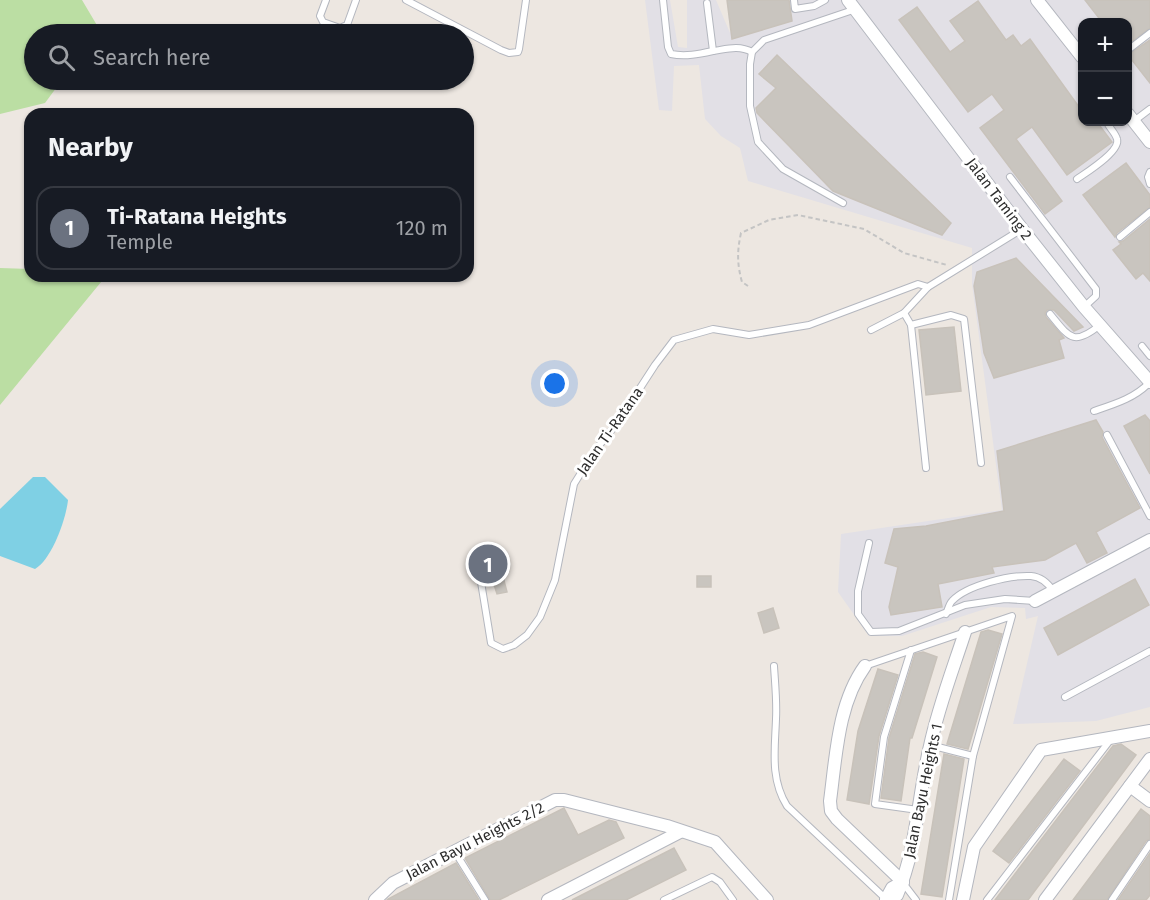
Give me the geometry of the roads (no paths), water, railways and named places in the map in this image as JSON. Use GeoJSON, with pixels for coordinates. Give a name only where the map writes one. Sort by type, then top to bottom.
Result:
{"type":"FeatureCollection","features":[{"type":"Feature","properties":{"kind":"street"},"geometry":{"type":"LineString","coordinates":[[1037,0],[1078,51]]}},
{"type":"Feature","properties":{"kind":"street","name":"Jalan Taming 2"},"geometry":{"type":"LineString","coordinates":[[852,4],[1022,229],[1084,307],[1150,382]]}},
{"type":"Feature","properties":{"kind":"street"},"geometry":{"type":"LineString","coordinates":[[1132,119],[1150,142]]}},
{"type":"Feature","properties":{"kind":"street"},"geometry":{"type":"LineString","coordinates":[[1035,601],[1150,540]]}},
{"type":"Feature","properties":{"kind":"street","name":"Jalan Bayu Heights 1"},"geometry":{"type":"LineString","coordinates":[[903,882],[910,856],[930,745],[965,632]]}},
{"type":"Feature","properties":{"kind":"street"},"geometry":{"type":"LineString","coordinates":[[865,666],[856,682],[841,728],[830,801],[831,811],[837,819],[903,882],[897,895],[885,899]]}},
{"type":"Feature","properties":{"kind":"street"},"geometry":{"type":"LineString","coordinates":[[963,900],[974,847],[1041,750],[1111,739],[1150,730]]}},
{"type":"Feature","properties":{"kind":"street"},"geometry":{"type":"LineString","coordinates":[[1045,900],[1150,759]]}},
{"type":"Feature","properties":{"kind":"street"},"geometry":{"type":"LineString","coordinates":[[1130,786],[1150,801]]}},
{"type":"Feature","properties":{"kind":"street","name":"Jalan Bayu Heights 2/2"},"geometry":{"type":"LineString","coordinates":[[375,900],[393,883],[555,800],[564,800],[715,842],[767,900]]}},
{"type":"Feature","properties":{"kind":"street"},"geometry":{"type":"LineString","coordinates":[[548,900],[680,832]]}},
{"type":"Feature","properties":{"kind":"lane"},"geometry":{"type":"LineString","coordinates":[[326,0],[320,16],[323,22],[329,24]]}},
{"type":"Feature","properties":{"kind":"lane"},"geometry":{"type":"LineString","coordinates":[[347,24],[356,0]]}},
{"type":"Feature","properties":{"kind":"lane"},"geometry":{"type":"LineString","coordinates":[[406,0],[452,24]]}},
{"type":"Feature","properties":{"kind":"lane"},"geometry":{"type":"LineString","coordinates":[[474,36],[501,50],[514,54],[518,52],[526,0]]}},
{"type":"Feature","properties":{"kind":"lane"},"geometry":{"type":"LineString","coordinates":[[663,0],[668,47],[671,54],[695,55],[733,48],[744,48],[752,52]]}},
{"type":"Feature","properties":{"kind":"lane"},"geometry":{"type":"LineString","coordinates":[[794,0],[795,9],[814,6],[825,0]]}},
{"type":"Feature","properties":{"kind":"lane"},"geometry":{"type":"LineString","coordinates":[[707,3],[713,51]]}},
{"type":"Feature","properties":{"kind":"lane"},"geometry":{"type":"LineString","coordinates":[[843,203],[783,169],[758,142],[750,106],[750,64],[752,52],[764,40],[852,4]]}},
{"type":"Feature","properties":{"kind":"lane"},"geometry":{"type":"LineString","coordinates":[[1132,47],[1150,33]]}},
{"type":"Feature","properties":{"kind":"lane"},"geometry":{"type":"LineString","coordinates":[[1132,118],[1150,109]]}},
{"type":"Feature","properties":{"kind":"lane"},"geometry":{"type":"LineString","coordinates":[[1077,179],[1113,151],[1117,145],[1117,138],[1110,126]]}},
{"type":"Feature","properties":{"kind":"lane"},"geometry":{"type":"LineString","coordinates":[[1150,172],[1148,177],[1150,184]]}},
{"type":"Feature","properties":{"kind":"lane"},"geometry":{"type":"LineString","coordinates":[[1010,177],[1096,289],[1096,296],[1084,307]]}},
{"type":"Feature","properties":{"kind":"lane"},"geometry":{"type":"LineString","coordinates":[[1120,237],[1150,212]]}},
{"type":"Feature","properties":{"kind":"lane"},"geometry":{"type":"LineString","coordinates":[[871,330],[904,313],[928,287],[1022,229]]}},
{"type":"Feature","properties":{"kind":"lane","name":"Jalan Ti-Ratana"},"geometry":{"type":"LineString","coordinates":[[481,582],[491,643],[503,649],[514,645],[527,635],[540,617],[555,580],[574,484],[594,452],[618,422],[674,340],[713,329],[748,336],[809,325],[918,284],[928,287]]}},
{"type":"Feature","properties":{"kind":"lane"},"geometry":{"type":"LineString","coordinates":[[904,313],[911,325],[926,468]]}},
{"type":"Feature","properties":{"kind":"lane"},"geometry":{"type":"LineString","coordinates":[[1050,314],[1065,333],[1073,337],[1083,337],[1100,325]]}},
{"type":"Feature","properties":{"kind":"lane"},"geometry":{"type":"LineString","coordinates":[[911,325],[951,315],[964,319],[981,463]]}},
{"type":"Feature","properties":{"kind":"lane"},"geometry":{"type":"LineString","coordinates":[[1142,346],[1150,356]]}},
{"type":"Feature","properties":{"kind":"lane"},"geometry":{"type":"LineString","coordinates":[[1094,411],[1129,398],[1150,382]]}},
{"type":"Feature","properties":{"kind":"lane"},"geometry":{"type":"LineString","coordinates":[[1107,435],[1150,516]]}},
{"type":"Feature","properties":{"kind":"lane"},"geometry":{"type":"LineString","coordinates":[[868,543],[858,591],[858,614],[871,632],[899,631],[965,605],[1005,599],[1035,601]]}},
{"type":"Feature","properties":{"kind":"lane"},"geometry":{"type":"LineString","coordinates":[[946,614],[952,601],[968,590],[996,580],[1033,576],[1048,582],[1054,591]]}},
{"type":"Feature","properties":{"kind":"lane"},"geometry":{"type":"LineString","coordinates":[[865,666],[1012,616],[973,756],[949,900]]}},
{"type":"Feature","properties":{"kind":"lane"},"geometry":{"type":"LineString","coordinates":[[911,650],[884,737],[875,804],[918,810]]}},
{"type":"Feature","properties":{"kind":"lane"},"geometry":{"type":"LineString","coordinates":[[1065,697],[1150,651]]}},
{"type":"Feature","properties":{"kind":"lane"},"geometry":{"type":"LineString","coordinates":[[774,666],[776,717],[774,758],[779,793],[787,806],[885,899]]}},
{"type":"Feature","properties":{"kind":"lane"},"geometry":{"type":"LineString","coordinates":[[987,900],[1111,739]]}},
{"type":"Feature","properties":{"kind":"lane"},"geometry":{"type":"LineString","coordinates":[[930,745],[973,756]]}},
{"type":"Feature","properties":{"kind":"lane"},"geometry":{"type":"LineString","coordinates":[[1112,900],[1150,844]]}},
{"type":"Feature","properties":{"kind":"lane"},"geometry":{"type":"LineString","coordinates":[[455,852],[485,900]]}},
{"type":"Feature","properties":{"kind":"lane"},"geometry":{"type":"LineString","coordinates":[[664,900],[712,876],[720,882],[733,900]]}},
{"type":"Feature","properties":{"kind":"lane"},"geometry":{"type":"LineString","coordinates":[[903,882],[916,900]]}},
{"type":"Feature","properties":{"kind":"water"},"geometry":{"type":"Polygon","coordinates":[[[33,477],[45,477],[68,500],[57,538],[47,557],[35,569],[0,556],[0,509],[33,477]]]}},
{"type":"Feature","properties":{"kind":"place","name":"Ti-Ratana Heights"},"geometry":{"type":"Point","coordinates":[488,564]}}]}
